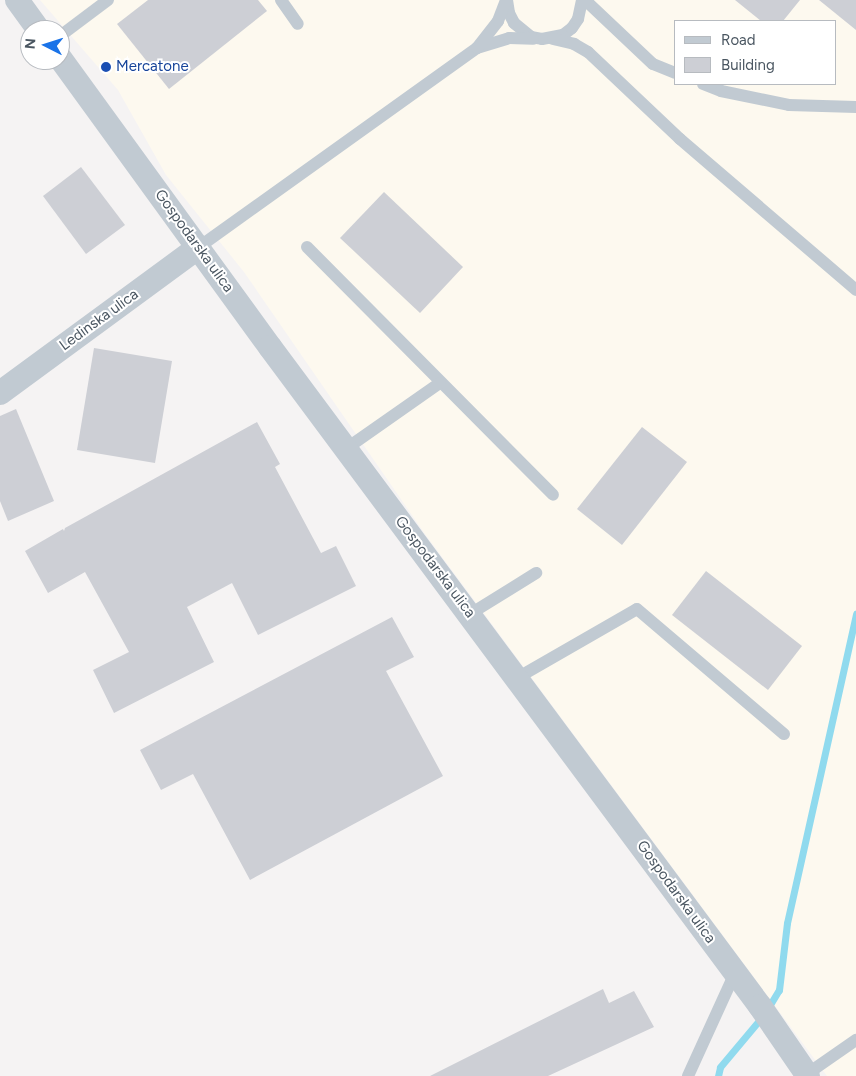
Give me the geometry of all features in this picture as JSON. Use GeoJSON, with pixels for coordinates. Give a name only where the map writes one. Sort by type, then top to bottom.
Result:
{"type":"FeatureCollection","features":[{"type":"Feature","properties":{"kind":"street"},"geometry":{"type":"LineString","coordinates":[[17,0],[32,20]]}},
{"type":"Feature","properties":{"kind":"street","name":"Gospodarska ulica"},"geometry":{"type":"LineString","coordinates":[[69,70],[270,347],[347,448],[760,1006],[808,1075]]}},
{"type":"Feature","properties":{"kind":"street","name":"Ledinska ulica"},"geometry":{"type":"LineString","coordinates":[[0,394],[199,248]]}},
{"type":"Feature","properties":{"kind":"lane"},"geometry":{"type":"LineString","coordinates":[[70,28],[108,0]]}},
{"type":"Feature","properties":{"kind":"lane"},"geometry":{"type":"LineString","coordinates":[[281,0],[298,24]]}},
{"type":"Feature","properties":{"kind":"lane"},"geometry":{"type":"LineString","coordinates":[[506,0],[514,23],[526,34],[574,44],[588,52],[680,139],[856,290]]}},
{"type":"Feature","properties":{"kind":"lane"},"geometry":{"type":"LineString","coordinates":[[199,248],[478,48],[498,22],[506,0]]}},
{"type":"Feature","properties":{"kind":"lane"},"geometry":{"type":"LineString","coordinates":[[478,48],[510,38],[547,39],[572,28],[578,19],[584,0],[653,64],[674,72]]}},
{"type":"Feature","properties":{"kind":"lane"},"geometry":{"type":"LineString","coordinates":[[706,85],[721,91],[789,105],[856,107]]}},
{"type":"Feature","properties":{"kind":"lane"},"geometry":{"type":"LineString","coordinates":[[307,247],[553,495]]}},
{"type":"Feature","properties":{"kind":"lane"},"geometry":{"type":"LineString","coordinates":[[347,448],[440,383]]}},
{"type":"Feature","properties":{"kind":"lane"},"geometry":{"type":"LineString","coordinates":[[470,614],[536,573]]}},
{"type":"Feature","properties":{"kind":"lane"},"geometry":{"type":"LineString","coordinates":[[517,678],[637,609],[784,734]]}},
{"type":"Feature","properties":{"kind":"lane"},"geometry":{"type":"LineString","coordinates":[[688,1076],[735,973]]}},
{"type":"Feature","properties":{"kind":"lane"},"geometry":{"type":"LineString","coordinates":[[808,1075],[856,1040]]}},
{"type":"Feature","properties":{"kind":"shaded area"},"geometry":{"type":"Polygon","coordinates":[[[40,0],[856,0],[856,1076],[827,1076],[425,534],[244,272],[166,175],[118,90],[70,35],[70,20],[57,20],[40,0]]]}},
{"type":"Feature","properties":{"kind":"building"},"geometry":{"type":"Polygon","coordinates":[[[148,0],[258,0],[267,11],[169,89],[117,24],[148,0]]]}},
{"type":"Feature","properties":{"kind":"building"},"geometry":{"type":"Polygon","coordinates":[[[735,0],[800,0],[784,20],[760,20],[735,0]]]}},
{"type":"Feature","properties":{"kind":"building"},"geometry":{"type":"Polygon","coordinates":[[[819,0],[856,0],[856,30],[819,0]]]}},
{"type":"Feature","properties":{"kind":"building"},"geometry":{"type":"Polygon","coordinates":[[[81,167],[125,225],[86,254],[43,196],[81,167]]]}},
{"type":"Feature","properties":{"kind":"building"},"geometry":{"type":"Polygon","coordinates":[[[384,192],[463,267],[420,313],[340,238],[384,192]]]}},
{"type":"Feature","properties":{"kind":"building"},"geometry":{"type":"Polygon","coordinates":[[[94,348],[172,361],[155,463],[77,450],[94,348]]]}},
{"type":"Feature","properties":{"kind":"building"},"geometry":{"type":"Polygon","coordinates":[[[16,409],[54,501],[8,521],[0,501],[0,416],[16,409]]]}},
{"type":"Feature","properties":{"kind":"building"},"geometry":{"type":"Polygon","coordinates":[[[257,422],[280,464],[275,467],[321,553],[336,546],[356,586],[258,635],[232,583],[187,607],[214,662],[114,713],[93,670],[129,652],[85,572],[48,593],[25,551],[257,422]]]}},
{"type":"Feature","properties":{"kind":"building"},"geometry":{"type":"Polygon","coordinates":[[[642,427],[687,462],[622,545],[577,509],[642,427]]]}},
{"type":"Feature","properties":{"kind":"building"},"geometry":{"type":"Polygon","coordinates":[[[706,571],[802,646],[768,690],[672,615],[706,571]]]}},
{"type":"Feature","properties":{"kind":"building"},"geometry":{"type":"Polygon","coordinates":[[[392,617],[414,657],[386,671],[443,776],[250,880],[193,774],[161,790],[140,750],[392,617]]]}},
{"type":"Feature","properties":{"kind":"building"},"geometry":{"type":"Polygon","coordinates":[[[603,989],[609,1003],[634,991],[654,1027],[548,1076],[430,1076],[603,989]]]}},
{"type":"Feature","properties":{"kind":"waterway"},"geometry":{"type":"LineString","coordinates":[[768,1008],[779,990],[787,923],[856,614]]}},
{"type":"Feature","properties":{"kind":"waterway"},"geometry":{"type":"LineString","coordinates":[[718,1076],[720,1067],[762,1017]]}},
{"type":"Feature","properties":{"kind":"place","name":"Mercatone"},"geometry":{"type":"Point","coordinates":[106,67]}}]}
